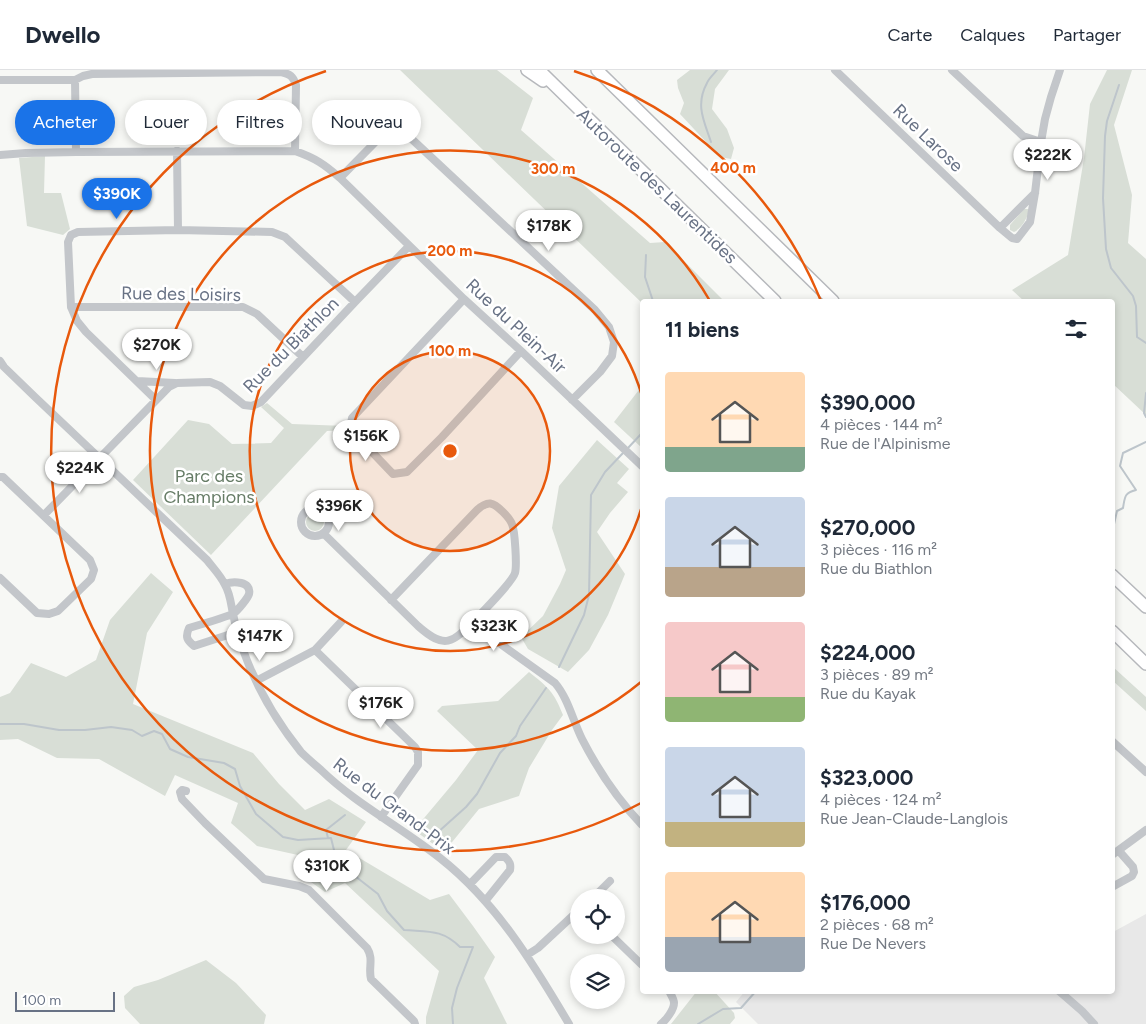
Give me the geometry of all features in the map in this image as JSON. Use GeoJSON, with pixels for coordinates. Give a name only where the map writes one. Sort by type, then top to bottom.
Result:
{"type":"FeatureCollection","features":[{"type":"Feature","properties":{"kind":"highway"},"geometry":{"type":"LineString","coordinates":[[527,70],[565,96]]}},
{"type":"Feature","properties":{"kind":"highway","name":"Autoroute des Laurentides"},"geometry":{"type":"LineString","coordinates":[[539,70],[773,299]]}},
{"type":"Feature","properties":{"kind":"highway"},"geometry":{"type":"LineString","coordinates":[[597,70],[831,299]]}},
{"type":"Feature","properties":{"kind":"highway"},"geometry":{"type":"LineString","coordinates":[[1115,577],[1146,607]]}},
{"type":"Feature","properties":{"kind":"highway"},"geometry":{"type":"LineString","coordinates":[[1115,634],[1146,664]]}},
{"type":"Feature","properties":{"kind":"street","name":"Rue Larose"},"geometry":{"type":"LineString","coordinates":[[835,70],[1000,228]]}},
{"type":"Feature","properties":{"kind":"street"},"geometry":{"type":"LineString","coordinates":[[952,70],[1023,136],[1041,142]]}},
{"type":"Feature","properties":{"kind":"street"},"geometry":{"type":"LineString","coordinates":[[1035,193],[1000,228],[1012,238],[1017,239],[1030,222],[1035,193],[1041,142],[1051,97],[1060,70]]}},
{"type":"Feature","properties":{"kind":"street"},"geometry":{"type":"LineString","coordinates":[[0,80],[75,80],[92,74],[281,72],[289,74],[294,78],[296,85],[295,151]]}},
{"type":"Feature","properties":{"kind":"street"},"geometry":{"type":"LineString","coordinates":[[75,80],[76,152]]}},
{"type":"Feature","properties":{"kind":"street"},"geometry":{"type":"LineString","coordinates":[[340,178],[374,145]]}},
{"type":"Feature","properties":{"kind":"street"},"geometry":{"type":"LineString","coordinates":[[418,145],[595,310],[609,327],[614,342],[612,356],[600,372],[572,400]]}},
{"type":"Feature","properties":{"kind":"street"},"geometry":{"type":"LineString","coordinates":[[177,151],[178,230]]}},
{"type":"Feature","properties":{"kind":"street","name":"Rue du Plein-Air"},"geometry":{"type":"LineString","coordinates":[[0,155],[76,152],[295,151],[312,157],[340,178],[464,299],[640,464]]}},
{"type":"Feature","properties":{"kind":"street"},"geometry":{"type":"LineString","coordinates":[[156,400],[77,321],[71,307],[68,242],[71,236],[78,232],[178,230],[272,232],[285,237],[355,302]]}},
{"type":"Feature","properties":{"kind":"street","name":"Rue du Biathlon"},"geometry":{"type":"LineString","coordinates":[[136,381],[210,382],[220,386],[244,406],[252,406],[261,402],[410,246]]}},
{"type":"Feature","properties":{"kind":"street"},"geometry":{"type":"LineString","coordinates":[[464,299],[352,418],[350,429],[394,474],[407,472],[442,438],[521,351]]}},
{"type":"Feature","properties":{"kind":"street","name":"Rue des Loisirs"},"geometry":{"type":"LineString","coordinates":[[71,307],[243,308],[257,314],[303,358]]}},
{"type":"Feature","properties":{"kind":"street","name":"Rue du Grand-Prix"},"geometry":{"type":"LineString","coordinates":[[0,361],[4,368],[34,397],[100,457],[207,560],[225,584],[237,632],[256,681],[268,703],[303,753],[346,792],[439,857],[486,900],[527,955],[569,1024]]}},
{"type":"Feature","properties":{"kind":"street"},"geometry":{"type":"LineString","coordinates":[[44,515],[169,387],[177,383]]}},
{"type":"Feature","properties":{"kind":"street"},"geometry":{"type":"LineString","coordinates":[[0,477],[3,477],[90,560],[94,570],[91,579],[58,611],[49,614],[37,613],[0,578]]}},
{"type":"Feature","properties":{"kind":"street"},"geometry":{"type":"LineString","coordinates":[[324,534],[391,600],[426,633],[439,640],[449,641],[457,638],[512,580],[516,569],[512,524],[492,504],[486,504],[477,510],[391,600]]}},
{"type":"Feature","properties":{"kind":"street"},"geometry":{"type":"LineString","coordinates":[[225,584],[231,582],[246,585],[249,589],[248,598],[233,614],[189,628],[186,633],[188,641],[194,646],[237,632]]}},
{"type":"Feature","properties":{"kind":"street"},"geometry":{"type":"LineString","coordinates":[[475,620],[502,645],[546,676],[558,687],[582,739],[599,769],[640,823]]}},
{"type":"Feature","properties":{"kind":"street"},"geometry":{"type":"LineString","coordinates":[[256,681],[315,650],[342,622]]}},
{"type":"Feature","properties":{"kind":"street"},"geometry":{"type":"LineString","coordinates":[[315,650],[416,747],[418,752],[418,765],[381,817]]}},
{"type":"Feature","properties":{"kind":"street"},"geometry":{"type":"LineString","coordinates":[[1115,744],[1146,772]]}},
{"type":"Feature","properties":{"kind":"street"},"geometry":{"type":"LineString","coordinates":[[186,791],[182,790],[180,792],[182,799],[264,880],[304,887],[367,948],[370,952],[371,979],[415,1024]]}},
{"type":"Feature","properties":{"kind":"street"},"geometry":{"type":"LineString","coordinates":[[1115,885],[1132,876],[1134,872],[1133,867],[1116,853],[1146,830]]}},
{"type":"Feature","properties":{"kind":"street"},"geometry":{"type":"LineString","coordinates":[[470,884],[496,857],[505,857],[510,862],[510,870],[486,900]]}},
{"type":"Feature","properties":{"kind":"street"},"geometry":{"type":"LineString","coordinates":[[602,889],[610,881]]}},
{"type":"Feature","properties":{"kind":"street"},"geometry":{"type":"LineString","coordinates":[[527,955],[538,948],[570,918]]}},
{"type":"Feature","properties":{"kind":"street"},"geometry":{"type":"LineString","coordinates":[[620,944],[640,963]]}},
{"type":"Feature","properties":{"kind":"street"},"geometry":{"type":"LineString","coordinates":[[660,1024],[673,1008],[674,1003],[671,994]]}},
{"type":"Feature","properties":{"kind":"street"},"geometry":{"type":"LineString","coordinates":[[1063,994],[1094,1024]]}},
{"type":"Feature","properties":{"kind":"shaded area"},"geometry":{"type":"Polygon","coordinates":[[[1146,914],[1146,1024],[758,1024],[736,1002],[743,994],[1115,994],[1115,931],[1146,914]]]}},
{"type":"Feature","properties":{"kind":"green space"},"geometry":{"type":"Polygon","coordinates":[[[400,70],[497,70],[533,98],[521,130],[650,243],[665,242],[722,299],[640,299],[640,301],[400,70]]]}},
{"type":"Feature","properties":{"kind":"green space"},"geometry":{"type":"Polygon","coordinates":[[[690,70],[729,70],[715,89],[712,109],[727,129],[734,148],[731,159],[720,157],[680,114],[684,103],[677,80],[690,70]]]}},
{"type":"Feature","properties":{"kind":"green space"},"geometry":{"type":"Polygon","coordinates":[[[1107,70],[1132,70],[1114,125],[1132,195],[1128,243],[1146,259],[1146,415],[1115,386],[1115,299],[1022,299],[1012,290],[1068,255],[1084,158],[1090,104],[1107,70]]]}},
{"type":"Feature","properties":{"kind":"green space"},"geometry":{"type":"Polygon","coordinates":[[[45,156],[44,193],[61,193],[70,229],[63,235],[27,226],[19,158],[45,156]]]}},
{"type":"Feature","properties":{"kind":"green space"},"geometry":{"type":"Polygon","coordinates":[[[1024,209],[1029,211],[1027,218],[1014,232],[1010,230],[1010,225],[1024,209]]]}},
{"type":"Feature","properties":{"kind":"green space"},"geometry":{"type":"Polygon","coordinates":[[[640,389],[640,446],[614,422],[640,389]]]}},
{"type":"Feature","properties":{"kind":"green space","name":"Parc des Champions"},"geometry":{"type":"Polygon","coordinates":[[[267,403],[292,424],[346,426],[346,430],[327,431],[211,555],[133,480],[188,420],[209,424],[232,444],[271,443],[284,428],[261,407],[267,403]]]}},
{"type":"Feature","properties":{"kind":"green space"},"geometry":{"type":"Polygon","coordinates":[[[597,440],[629,469],[617,483],[628,492],[597,532],[625,574],[608,615],[589,650],[568,672],[528,649],[521,637],[543,616],[566,570],[552,528],[559,486],[597,440]]]}},
{"type":"Feature","properties":{"kind":"green space"},"geometry":{"type":"Polygon","coordinates":[[[311,513],[319,513],[324,518],[322,529],[311,531],[306,526],[306,518],[311,513]]]}},
{"type":"Feature","properties":{"kind":"green space"},"geometry":{"type":"Polygon","coordinates":[[[151,573],[173,592],[147,633],[133,704],[253,753],[279,784],[305,810],[329,799],[366,822],[346,850],[430,900],[449,894],[495,957],[484,978],[507,1024],[426,1024],[426,1017],[439,971],[345,883],[325,892],[304,877],[307,857],[257,846],[231,823],[238,803],[175,775],[165,796],[99,759],[57,758],[18,739],[0,740],[0,697],[10,693],[31,663],[66,677],[96,660],[110,620],[151,573]]]}},
{"type":"Feature","properties":{"kind":"green space"},"geometry":{"type":"Polygon","coordinates":[[[1115,669],[1146,697],[1146,711],[1115,683],[1115,669]]]}},
{"type":"Feature","properties":{"kind":"green space"},"geometry":{"type":"Polygon","coordinates":[[[529,672],[550,690],[563,715],[529,768],[519,796],[479,809],[444,852],[414,830],[456,780],[478,750],[437,711],[442,706],[498,701],[529,672]]]}},
{"type":"Feature","properties":{"kind":"green space"},"geometry":{"type":"Polygon","coordinates":[[[206,960],[236,983],[266,1015],[264,1024],[140,1024],[125,1008],[124,996],[134,987],[158,980],[206,960]]]}},
{"type":"Feature","properties":{"kind":"green space"},"geometry":{"type":"Polygon","coordinates":[[[695,994],[717,994],[734,1013],[735,1018],[730,1024],[671,1024],[695,994]]]}},
{"type":"Feature","properties":{"kind":"waterway"},"geometry":{"type":"LineString","coordinates":[[711,142],[703,120],[701,106],[703,91],[717,70]]}},
{"type":"Feature","properties":{"kind":"waterway"},"geometry":{"type":"LineString","coordinates":[[1119,85],[1107,121],[1105,136],[1103,198],[1106,249],[1111,268],[1133,296],[1136,306],[1137,337],[1146,343]]}},
{"type":"Feature","properties":{"kind":"waterway"},"geometry":{"type":"LineString","coordinates":[[646,255],[645,277],[652,299]]}},
{"type":"Feature","properties":{"kind":"waterway"},"geometry":{"type":"LineString","coordinates":[[1146,393],[1144,413],[1146,417]]}},
{"type":"Feature","properties":{"kind":"waterway"},"geometry":{"type":"LineString","coordinates":[[627,449],[640,435]]}},
{"type":"Feature","properties":{"kind":"waterway"},"geometry":{"type":"LineString","coordinates":[[1115,520],[1117,511],[1123,508],[1127,494],[1136,490],[1120,466],[1123,453],[1146,442]]}},
{"type":"Feature","properties":{"kind":"waterway"},"geometry":{"type":"LineString","coordinates":[[559,667],[584,615],[589,595],[591,495],[605,472],[623,453]]}},
{"type":"Feature","properties":{"kind":"waterway"},"geometry":{"type":"LineString","coordinates":[[437,833],[466,807],[477,794],[500,753],[516,736],[520,726],[546,688]]}},
{"type":"Feature","properties":{"kind":"waterway"},"geometry":{"type":"LineString","coordinates":[[0,724],[24,724],[59,730],[111,727],[132,730],[142,736],[154,731],[162,734],[170,749],[188,757],[224,763],[235,769],[240,786],[256,814],[283,837],[298,840],[331,838],[337,862],[378,894],[387,911],[404,930],[441,934],[460,947],[473,947],[457,988],[452,1008],[453,1024]]}},
{"type":"Feature","properties":{"kind":"waterway"},"geometry":{"type":"LineString","coordinates":[[328,838],[326,830],[345,815]]}},
{"type":"Feature","properties":{"kind":"waterway"},"geometry":{"type":"LineString","coordinates":[[698,1024],[723,1009],[741,1008],[753,994]]}}]}
